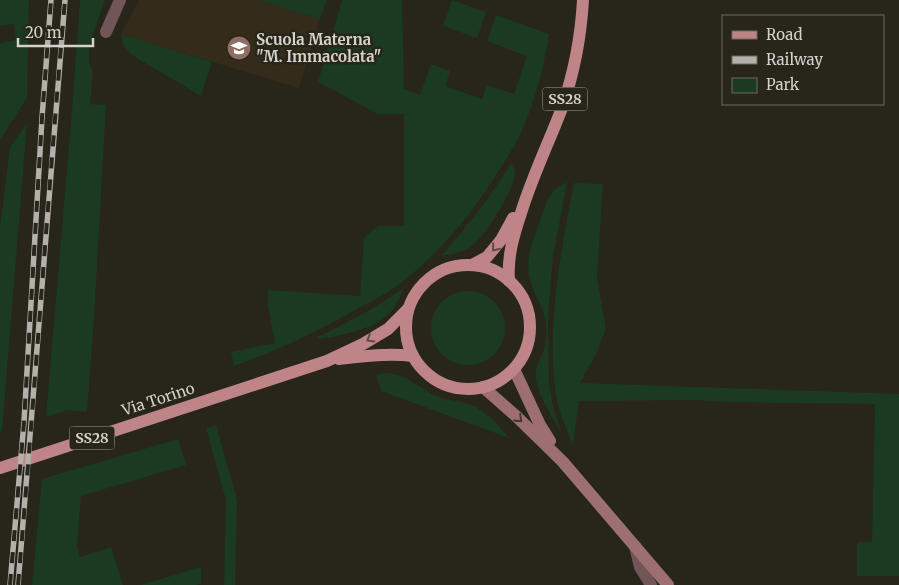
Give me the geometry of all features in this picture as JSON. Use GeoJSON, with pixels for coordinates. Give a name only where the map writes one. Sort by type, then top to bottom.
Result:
{"type":"FeatureCollection","features":[{"type":"Feature","properties":{"kind":"main road","name":"Via Torino"},"geometry":{"type":"LineString","coordinates":[[509,281],[508,268],[514,235],[528,192],[549,142],[568,88],[578,44],[583,0]]}},
{"type":"Feature","properties":{"kind":"main road","name":"Via Torino"},"geometry":{"type":"LineString","coordinates":[[472,265],[487,257],[501,240],[528,192]]}},
{"type":"Feature","properties":{"kind":"main road","name":"Via Torino"},"geometry":{"type":"LineString","coordinates":[[0,468],[327,361],[363,344],[388,329],[408,309],[417,291],[432,276],[451,267],[472,265],[492,270],[509,281],[521,296],[528,314],[530,334],[524,353],[514,369],[500,380],[483,388],[466,389],[450,387],[436,380],[423,370],[413,356],[406,333],[408,309]]}},
{"type":"Feature","properties":{"kind":"main road","name":"Via Torino"},"geometry":{"type":"LineString","coordinates":[[327,361],[372,355],[397,354],[413,356]]}},
{"type":"Feature","properties":{"kind":"main road"},"geometry":{"type":"LineString","coordinates":[[514,369],[540,425],[563,462]]}},
{"type":"Feature","properties":{"kind":"main road"},"geometry":{"type":"LineString","coordinates":[[483,388],[516,416],[563,462],[668,585]]}},
{"type":"Feature","properties":{"kind":"street"},"geometry":{"type":"LineString","coordinates":[[106,32],[120,0]]}},
{"type":"Feature","properties":{"kind":"street"},"geometry":{"type":"LineString","coordinates":[[635,546],[640,567],[651,585]]}},
{"type":"Feature","properties":{"kind":"shaded area","name":"Scuola Materna \"M. Immacolata\""},"geometry":{"type":"Polygon","coordinates":[[[139,0],[258,0],[320,19],[299,88],[121,34],[139,0]]]}},
{"type":"Feature","properties":{"kind":"green space"},"geometry":{"type":"Polygon","coordinates":[[[0,0],[29,0],[27,98],[0,140],[0,43],[16,40],[14,24],[0,26],[0,0]]]}},
{"type":"Feature","properties":{"kind":"green space"},"geometry":{"type":"Polygon","coordinates":[[[80,0],[105,0],[90,43],[89,52],[89,62],[93,72],[90,104],[106,105],[87,412],[68,410],[46,417],[72,110],[80,0]]]}},
{"type":"Feature","properties":{"kind":"green space"},"geometry":{"type":"Polygon","coordinates":[[[258,0],[327,0],[320,19],[258,0]]]}},
{"type":"Feature","properties":{"kind":"green space"},"geometry":{"type":"Polygon","coordinates":[[[342,0],[402,0],[404,89],[420,95],[431,64],[450,71],[445,86],[482,99],[487,85],[514,94],[527,56],[487,41],[496,15],[549,34],[536,94],[519,138],[493,180],[459,226],[420,267],[388,291],[327,325],[282,347],[234,366],[231,352],[275,343],[268,306],[268,290],[360,296],[364,238],[378,226],[404,226],[404,114],[378,114],[318,82],[342,0]]]}},
{"type":"Feature","properties":{"kind":"green space"},"geometry":{"type":"Polygon","coordinates":[[[452,0],[486,12],[477,38],[443,26],[452,0]]]}},
{"type":"Feature","properties":{"kind":"green space"},"geometry":{"type":"Polygon","coordinates":[[[121,34],[212,62],[201,96],[132,55],[124,46],[121,34]]]}},
{"type":"Feature","properties":{"kind":"green space"},"geometry":{"type":"Polygon","coordinates":[[[27,123],[2,431],[0,432],[0,228],[10,147],[27,123]]]}},
{"type":"Feature","properties":{"kind":"green space"},"geometry":{"type":"Polygon","coordinates":[[[511,163],[515,174],[510,190],[499,211],[479,239],[467,249],[441,256],[478,211],[511,163]]]}},
{"type":"Feature","properties":{"kind":"green space"},"geometry":{"type":"Polygon","coordinates":[[[567,182],[553,257],[548,316],[549,384],[553,407],[561,432],[544,402],[537,384],[536,370],[545,346],[546,329],[544,313],[531,283],[528,268],[532,244],[548,200],[555,189],[567,182]]]}},
{"type":"Feature","properties":{"kind":"green space"},"geometry":{"type":"Polygon","coordinates":[[[574,183],[603,184],[597,278],[606,329],[596,354],[580,383],[899,394],[899,576],[857,576],[857,542],[872,542],[875,404],[696,400],[579,401],[573,445],[565,427],[556,395],[553,369],[553,342],[556,288],[574,183]]]}},
{"type":"Feature","properties":{"kind":"green space"},"geometry":{"type":"Polygon","coordinates":[[[404,288],[393,309],[378,322],[350,333],[321,339],[317,337],[362,314],[404,288]]]}},
{"type":"Feature","properties":{"kind":"green space"},"geometry":{"type":"Polygon","coordinates":[[[461,291],[475,291],[489,297],[499,307],[505,321],[503,342],[489,359],[475,365],[461,365],[447,359],[437,349],[431,335],[431,321],[437,307],[447,297],[461,291]]]}},
{"type":"Feature","properties":{"kind":"green space"},"geometry":{"type":"Polygon","coordinates":[[[386,373],[406,378],[438,397],[464,403],[480,410],[491,418],[509,438],[381,391],[376,374],[386,373]]]}},
{"type":"Feature","properties":{"kind":"green space"},"geometry":{"type":"Polygon","coordinates":[[[216,425],[237,500],[235,585],[224,585],[226,500],[206,428],[216,425]]]}},
{"type":"Feature","properties":{"kind":"green space"},"geometry":{"type":"Polygon","coordinates":[[[178,439],[186,465],[81,496],[77,546],[80,557],[111,547],[123,585],[32,585],[42,479],[178,439]]]}},
{"type":"Feature","properties":{"kind":"green space"},"geometry":{"type":"Polygon","coordinates":[[[201,567],[201,583],[196,585],[141,585],[201,567]]]}},
{"type":"Feature","properties":{"kind":"railway"},"geometry":{"type":"LineString","coordinates":[[10,585],[24,422],[51,0]]}},
{"type":"Feature","properties":{"kind":"railway"},"geometry":{"type":"LineString","coordinates":[[18,585],[65,0]]}},
{"type":"Feature","properties":{"kind":"place","name":"Scuola Materna \"M. Immacolata\""},"geometry":{"type":"Point","coordinates":[239,48]}}]}
